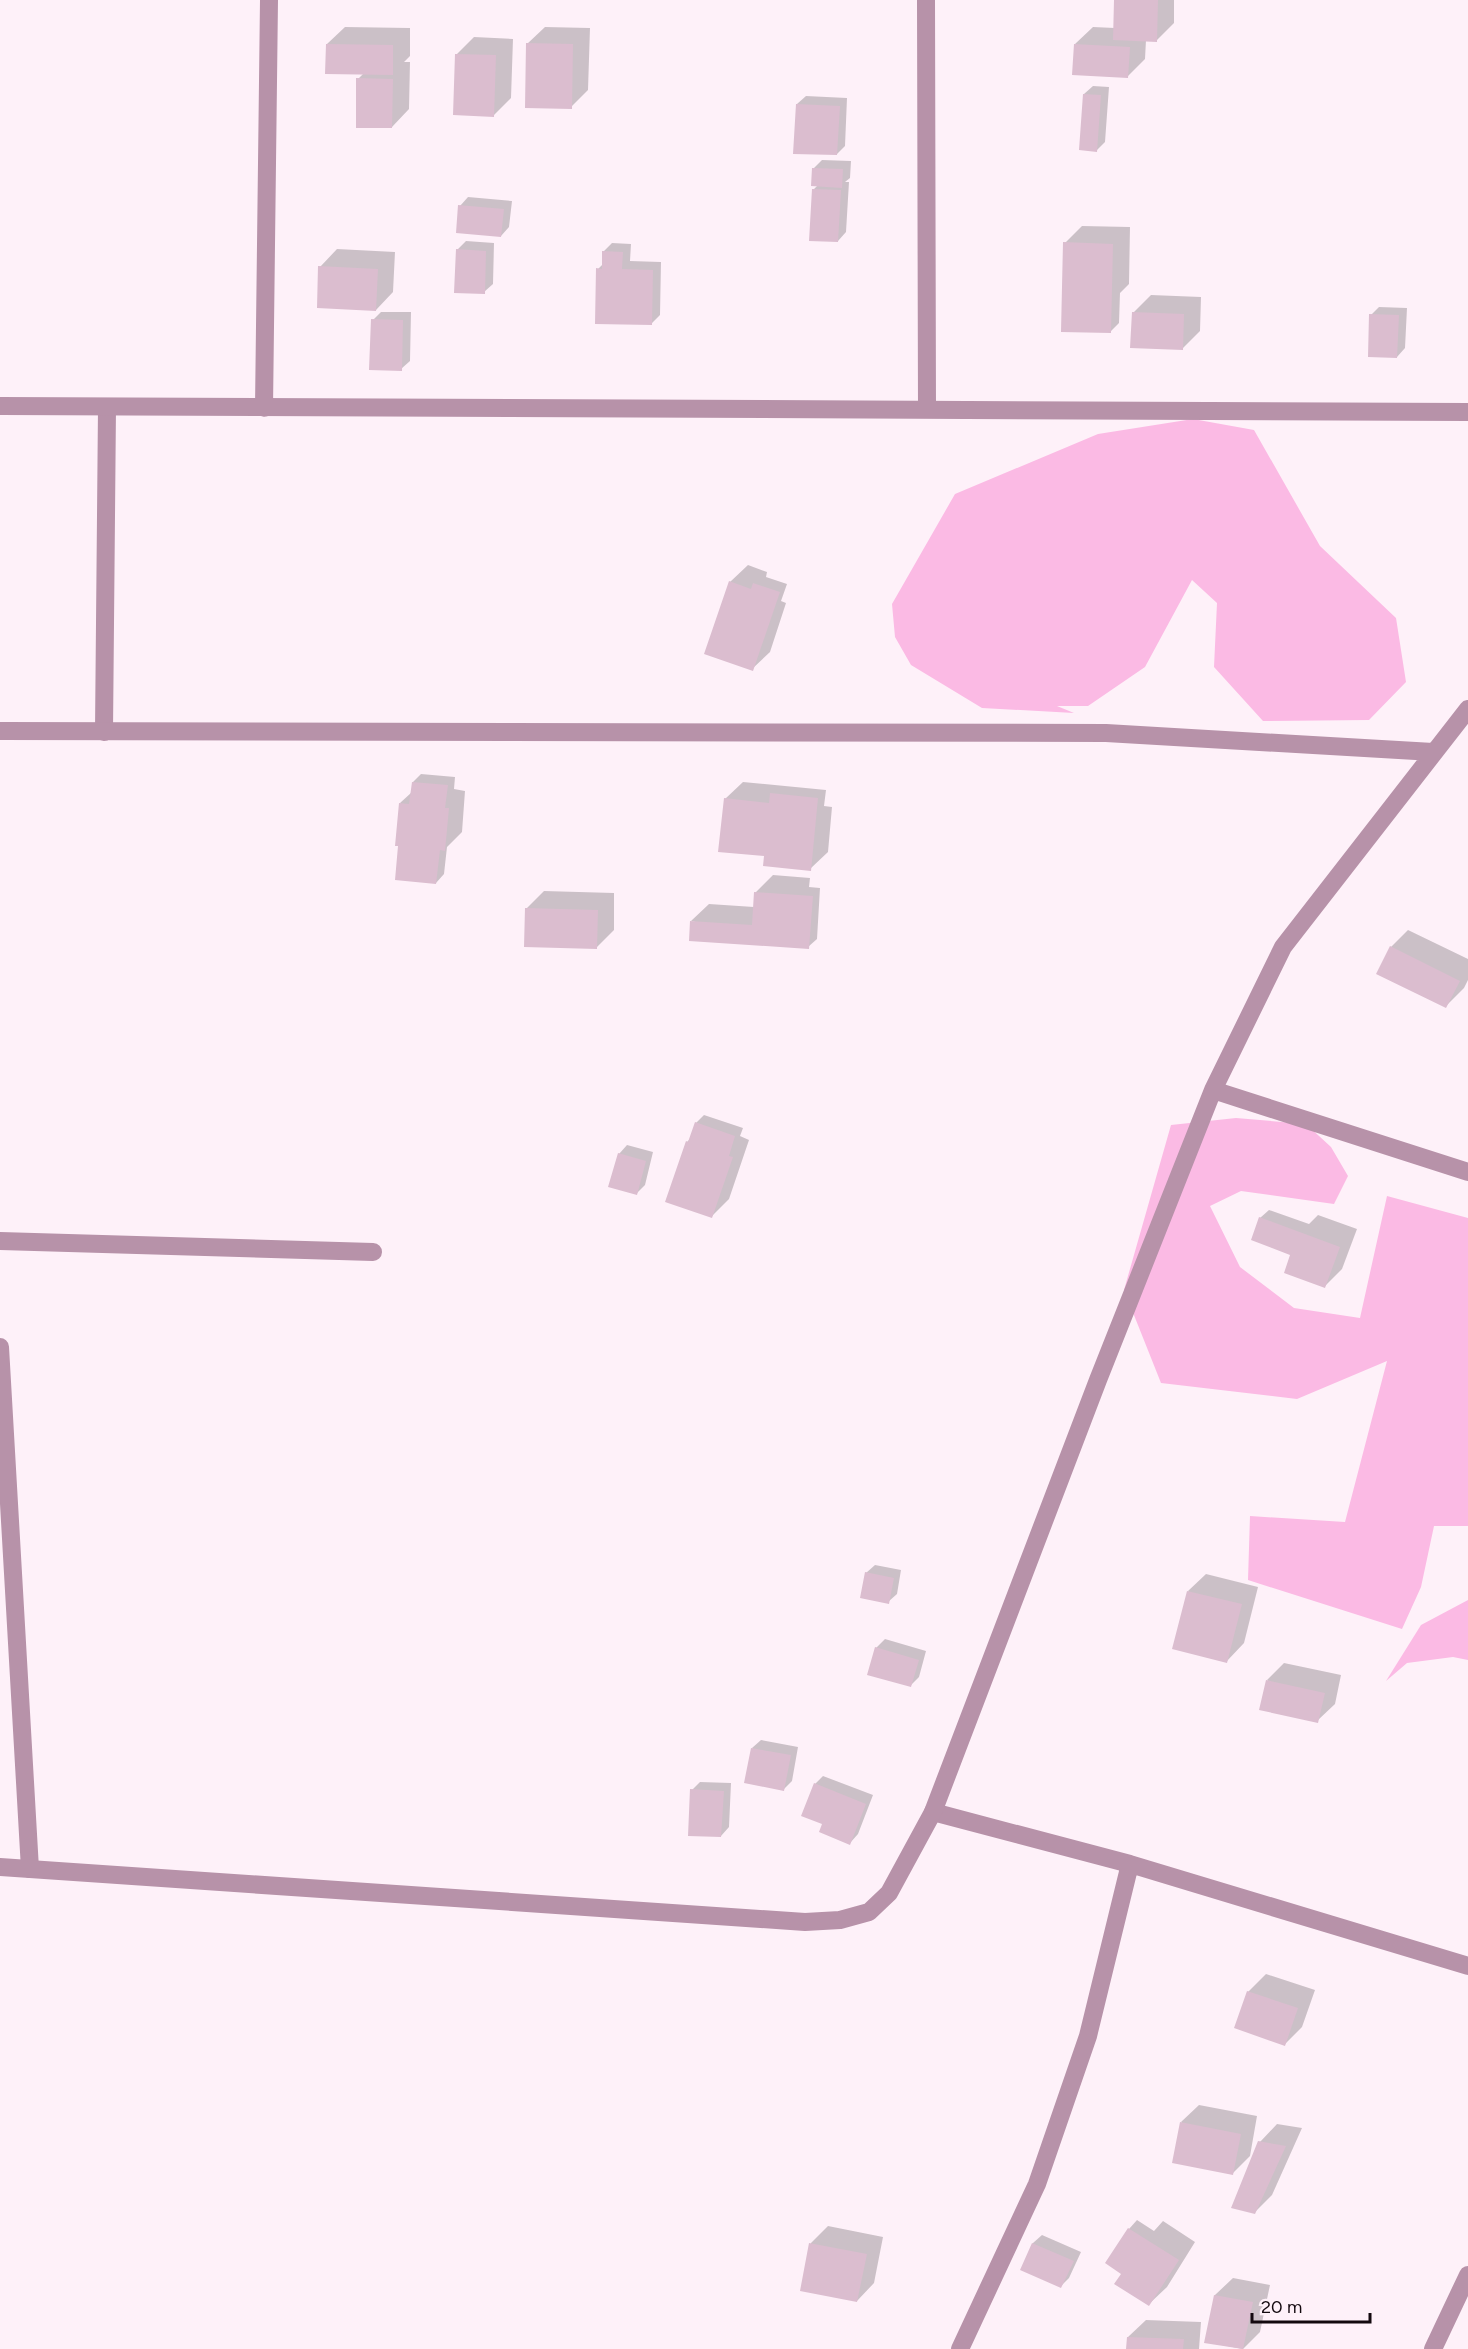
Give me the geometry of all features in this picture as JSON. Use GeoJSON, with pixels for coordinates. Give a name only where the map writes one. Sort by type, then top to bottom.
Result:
{"type":"FeatureCollection","features":[{"type":"Feature","properties":{"kind":"street"},"geometry":{"type":"LineString","coordinates":[[264,408],[269,0]]}},
{"type":"Feature","properties":{"kind":"street"},"geometry":{"type":"LineString","coordinates":[[926,0],[927,410]]}},
{"type":"Feature","properties":{"kind":"street"},"geometry":{"type":"LineString","coordinates":[[0,406],[1468,412]]}},
{"type":"Feature","properties":{"kind":"street"},"geometry":{"type":"LineString","coordinates":[[104,732],[107,407]]}},
{"type":"Feature","properties":{"kind":"street"},"geometry":{"type":"LineString","coordinates":[[0,1867],[793,1921],[840,1920],[868,1912],[889,1893],[933,1812],[1098,1380],[1213,1090],[1283,947],[1468,709]]}},
{"type":"Feature","properties":{"kind":"street"},"geometry":{"type":"LineString","coordinates":[[0,731],[1106,733],[1433,752]]}},
{"type":"Feature","properties":{"kind":"street"},"geometry":{"type":"LineString","coordinates":[[1213,1090],[1468,1172]]}},
{"type":"Feature","properties":{"kind":"street"},"geometry":{"type":"LineString","coordinates":[[0,1241],[373,1252]]}},
{"type":"Feature","properties":{"kind":"street"},"geometry":{"type":"LineString","coordinates":[[0,1347],[30,1869]]}},
{"type":"Feature","properties":{"kind":"street"},"geometry":{"type":"LineString","coordinates":[[933,1812],[1130,1864],[1468,1966]]}},
{"type":"Feature","properties":{"kind":"street"},"geometry":{"type":"LineString","coordinates":[[960,2349],[1037,2184],[1088,2036],[1130,1864]]}},
{"type":"Feature","properties":{"kind":"street"},"geometry":{"type":"LineString","coordinates":[[1433,2349],[1468,2275]]}},
{"type":"Feature","properties":{"kind":"shaded area"},"geometry":{"type":"Polygon","coordinates":[[[1193,419],[1254,430],[1320,546],[1396,618],[1406,682],[1369,720],[1263,721],[1214,667],[1217,603],[1192,580],[1145,667],[1088,706],[1057,706],[1074,713],[982,708],[911,665],[895,637],[892,604],[955,494],[1098,434],[1193,419]]]}},
{"type":"Feature","properties":{"kind":"shaded area"},"geometry":{"type":"Polygon","coordinates":[[[1236,1118],[1306,1124],[1331,1147],[1348,1176],[1334,1204],[1241,1191],[1210,1206],[1240,1267],[1294,1308],[1360,1318],[1387,1196],[1468,1218],[1468,1526],[1434,1526],[1421,1587],[1402,1629],[1248,1580],[1250,1516],[1345,1522],[1387,1361],[1297,1399],[1161,1383],[1124,1290],[1171,1125],[1236,1118]]]}},
{"type":"Feature","properties":{"kind":"shaded area"},"geometry":{"type":"Polygon","coordinates":[[[1468,1600],[1468,1660],[1453,1657],[1407,1663],[1386,1681],[1421,1625],[1468,1600]]]}},
{"type":"Feature","properties":{"kind":"building"},"geometry":{"type":"Polygon","coordinates":[[[1114,0],[1158,0],[1157,42],[1113,40],[1114,0]]]}},
{"type":"Feature","properties":{"kind":"building"},"geometry":{"type":"Polygon","coordinates":[[[526,43],[573,44],[572,109],[525,108],[526,43]]]}},
{"type":"Feature","properties":{"kind":"building"},"geometry":{"type":"Polygon","coordinates":[[[326,44],[393,45],[393,75],[325,74],[326,44]]]}},
{"type":"Feature","properties":{"kind":"building"},"geometry":{"type":"Polygon","coordinates":[[[1074,44],[1130,47],[1128,78],[1072,75],[1074,44]]]}},
{"type":"Feature","properties":{"kind":"building"},"geometry":{"type":"Polygon","coordinates":[[[455,54],[496,55],[494,117],[453,115],[455,54]]]}},
{"type":"Feature","properties":{"kind":"building"},"geometry":{"type":"Polygon","coordinates":[[[356,78],[393,79],[392,128],[356,128],[356,78]]]}},
{"type":"Feature","properties":{"kind":"building"},"geometry":{"type":"Polygon","coordinates":[[[1083,94],[1101,95],[1097,152],[1079,150],[1083,94]]]}},
{"type":"Feature","properties":{"kind":"building"},"geometry":{"type":"Polygon","coordinates":[[[796,104],[840,106],[837,155],[793,154],[796,104]]]}},
{"type":"Feature","properties":{"kind":"building"},"geometry":{"type":"Polygon","coordinates":[[[812,168],[843,169],[842,188],[811,186],[812,168]]]}},
{"type":"Feature","properties":{"kind":"building"},"geometry":{"type":"Polygon","coordinates":[[[812,189],[841,190],[838,242],[809,241],[812,189]]]}},
{"type":"Feature","properties":{"kind":"building"},"geometry":{"type":"Polygon","coordinates":[[[458,205],[504,209],[501,237],[456,233],[458,205]]]}},
{"type":"Feature","properties":{"kind":"building"},"geometry":{"type":"Polygon","coordinates":[[[1063,242],[1113,244],[1111,333],[1061,332],[1063,242]]]}},
{"type":"Feature","properties":{"kind":"building"},"geometry":{"type":"Polygon","coordinates":[[[456,249],[486,251],[485,294],[454,293],[456,249]]]}},
{"type":"Feature","properties":{"kind":"building"},"geometry":{"type":"Polygon","coordinates":[[[602,251],[623,252],[622,269],[653,270],[652,325],[595,324],[596,268],[602,269],[602,251]]]}},
{"type":"Feature","properties":{"kind":"building"},"geometry":{"type":"Polygon","coordinates":[[[318,266],[378,269],[376,311],[317,308],[318,266]]]}},
{"type":"Feature","properties":{"kind":"building"},"geometry":{"type":"Polygon","coordinates":[[[1132,312],[1184,314],[1183,350],[1130,348],[1132,312]]]}},
{"type":"Feature","properties":{"kind":"building"},"geometry":{"type":"Polygon","coordinates":[[[1369,314],[1399,315],[1397,358],[1368,357],[1369,314]]]}},
{"type":"Feature","properties":{"kind":"building"},"geometry":{"type":"Polygon","coordinates":[[[371,319],[403,320],[402,371],[369,370],[371,319]]]}},
{"type":"Feature","properties":{"kind":"building"},"geometry":{"type":"Polygon","coordinates":[[[729,581],[751,589],[753,583],[780,592],[753,671],[704,654],[729,581]]]}},
{"type":"Feature","properties":{"kind":"building"},"geometry":{"type":"Polygon","coordinates":[[[412,782],[448,785],[445,808],[449,808],[445,851],[440,850],[436,884],[395,880],[399,803],[409,804],[412,782]]]}},
{"type":"Feature","properties":{"kind":"building"},"geometry":{"type":"Polygon","coordinates":[[[770,793],[818,798],[811,871],[763,866],[764,856],[718,852],[724,798],[769,803],[770,793]]]}},
{"type":"Feature","properties":{"kind":"building"},"geometry":{"type":"Polygon","coordinates":[[[754,892],[813,896],[809,949],[689,941],[690,921],[752,925],[754,892]]]}},
{"type":"Feature","properties":{"kind":"building"},"geometry":{"type":"Polygon","coordinates":[[[525,908],[598,910],[597,949],[524,947],[525,908]]]}},
{"type":"Feature","properties":{"kind":"building"},"geometry":{"type":"Polygon","coordinates":[[[1390,946],[1460,981],[1446,1008],[1376,974],[1390,946]]]}},
{"type":"Feature","properties":{"kind":"building"},"geometry":{"type":"Polygon","coordinates":[[[695,1122],[735,1136],[729,1156],[733,1157],[712,1218],[665,1202],[695,1122]]]}},
{"type":"Feature","properties":{"kind":"building"},"geometry":{"type":"Polygon","coordinates":[[[618,1153],[646,1161],[637,1195],[608,1187],[618,1153]]]}},
{"type":"Feature","properties":{"kind":"building"},"geometry":{"type":"Polygon","coordinates":[[[1259,1217],[1340,1247],[1325,1288],[1284,1273],[1290,1255],[1251,1240],[1259,1217]]]}},
{"type":"Feature","properties":{"kind":"building"},"geometry":{"type":"Polygon","coordinates":[[[865,1572],[894,1578],[889,1604],[860,1598],[865,1572]]]}},
{"type":"Feature","properties":{"kind":"building"},"geometry":{"type":"Polygon","coordinates":[[[1187,1591],[1242,1604],[1227,1663],[1172,1649],[1187,1591]]]}},
{"type":"Feature","properties":{"kind":"building"},"geometry":{"type":"Polygon","coordinates":[[[875,1647],[919,1660],[911,1687],[867,1675],[875,1647]]]}},
{"type":"Feature","properties":{"kind":"building"},"geometry":{"type":"Polygon","coordinates":[[[1266,1680],[1325,1693],[1318,1723],[1259,1710],[1266,1680]]]}},
{"type":"Feature","properties":{"kind":"building"},"geometry":{"type":"Polygon","coordinates":[[[751,1748],[791,1755],[784,1791],[744,1783],[751,1748]]]}},
{"type":"Feature","properties":{"kind":"building"},"geometry":{"type":"Polygon","coordinates":[[[814,1783],[866,1804],[850,1845],[819,1832],[822,1824],[801,1816],[814,1783]]]}},
{"type":"Feature","properties":{"kind":"building"},"geometry":{"type":"Polygon","coordinates":[[[690,1789],[724,1791],[721,1837],[688,1836],[690,1789]]]}},
{"type":"Feature","properties":{"kind":"building"},"geometry":{"type":"Polygon","coordinates":[[[1247,1991],[1298,2008],[1285,2046],[1234,2028],[1247,1991]]]}},
{"type":"Feature","properties":{"kind":"building"},"geometry":{"type":"Polygon","coordinates":[[[1180,2122],[1241,2134],[1233,2175],[1172,2163],[1180,2122]]]}},
{"type":"Feature","properties":{"kind":"building"},"geometry":{"type":"Polygon","coordinates":[[[1258,2141],[1286,2146],[1255,2214],[1231,2208],[1258,2141]]]}},
{"type":"Feature","properties":{"kind":"building"},"geometry":{"type":"Polygon","coordinates":[[[1128,2228],[1179,2260],[1149,2306],[1114,2284],[1121,2274],[1105,2263],[1128,2228]]]}},
{"type":"Feature","properties":{"kind":"building"},"geometry":{"type":"Polygon","coordinates":[[[809,2243],[867,2254],[857,2302],[800,2291],[809,2243]]]}},
{"type":"Feature","properties":{"kind":"building"},"geometry":{"type":"Polygon","coordinates":[[[1032,2243],[1074,2261],[1061,2288],[1020,2270],[1032,2243]]]}},
{"type":"Feature","properties":{"kind":"building"},"geometry":{"type":"Polygon","coordinates":[[[1214,2295],[1253,2302],[1243,2349],[1204,2343],[1214,2295]]]}},
{"type":"Feature","properties":{"kind":"building"},"geometry":{"type":"Polygon","coordinates":[[[1127,2337],[1184,2339],[1183,2349],[1126,2349],[1127,2337]]]}}]}
